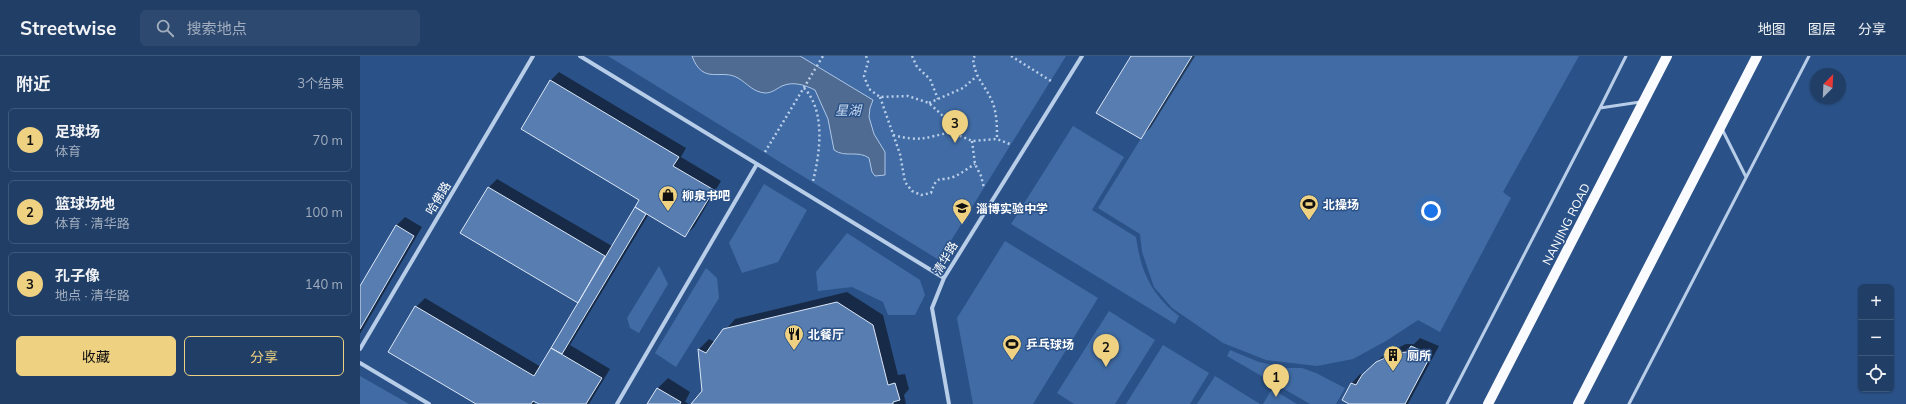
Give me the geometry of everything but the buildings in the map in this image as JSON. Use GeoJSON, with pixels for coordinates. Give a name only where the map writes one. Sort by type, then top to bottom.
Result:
{"type":"FeatureCollection","features":[{"type":"Feature","properties":{"kind":"main road","name":"NANJING ROAD"},"geometry":{"type":"LineString","coordinates":[[1488,404],[1667,56]]}},
{"type":"Feature","properties":{"kind":"main road"},"geometry":{"type":"LineString","coordinates":[[1578,404],[1757,56]]}},
{"type":"Feature","properties":{"kind":"street","name":"哈佛路"},"geometry":{"type":"LineString","coordinates":[[360,349],[533,56]]}},
{"type":"Feature","properties":{"kind":"street"},"geometry":{"type":"LineString","coordinates":[[580,56],[944,278]]}},
{"type":"Feature","properties":{"kind":"street","name":"清华路"},"geometry":{"type":"LineString","coordinates":[[948,404],[932,308],[944,278],[1082,56]]}},
{"type":"Feature","properties":{"kind":"street"},"geometry":{"type":"LineString","coordinates":[[616,404],[757,164]]}},
{"type":"Feature","properties":{"kind":"street"},"geometry":{"type":"LineString","coordinates":[[360,363],[429,404]]}},
{"type":"Feature","properties":{"kind":"lane"},"geometry":{"type":"LineString","coordinates":[[1447,404],[1626,56]]}},
{"type":"Feature","properties":{"kind":"lane"},"geometry":{"type":"LineString","coordinates":[[1628,404],[1809,56]]}},
{"type":"Feature","properties":{"kind":"lane"},"geometry":{"type":"LineString","coordinates":[[1600,108],[1644,101]]}},
{"type":"Feature","properties":{"kind":"lane"},"geometry":{"type":"LineString","coordinates":[[1720,127],[1746,177]]}},
{"type":"Feature","properties":{"kind":"path"},"geometry":{"type":"LineString","coordinates":[[757,164],[822,58],[817,56]]}},
{"type":"Feature","properties":{"kind":"path"},"geometry":{"type":"LineString","coordinates":[[866,56],[868,62],[864,76],[869,89],[880,97],[900,154],[906,182],[912,191],[921,195],[931,193],[934,183],[940,178],[953,177],[975,164]]}},
{"type":"Feature","properties":{"kind":"path"},"geometry":{"type":"LineString","coordinates":[[912,56],[917,67],[930,79],[938,99]]}},
{"type":"Feature","properties":{"kind":"path"},"geometry":{"type":"LineString","coordinates":[[975,56],[973,58],[974,72],[992,101],[996,117],[997,139]]}},
{"type":"Feature","properties":{"kind":"path"},"geometry":{"type":"LineString","coordinates":[[1011,56],[1062,88]]}},
{"type":"Feature","properties":{"kind":"path"},"geometry":{"type":"LineString","coordinates":[[929,103],[963,88],[977,76]]}},
{"type":"Feature","properties":{"kind":"path"},"geometry":{"type":"LineString","coordinates":[[804,88],[812,96],[820,141],[819,157],[809,196]]}},
{"type":"Feature","properties":{"kind":"path"},"geometry":{"type":"LineString","coordinates":[[880,97],[908,96],[929,103],[943,116],[951,132]]}},
{"type":"Feature","properties":{"kind":"path"},"geometry":{"type":"LineString","coordinates":[[893,134],[908,139],[924,140],[951,132],[972,141],[997,139],[1024,150]]}},
{"type":"Feature","properties":{"kind":"path"},"geometry":{"type":"LineString","coordinates":[[972,141],[975,164],[981,176],[989,206]]}},
{"type":"Feature","properties":{"kind":"shaded area"},"geometry":{"type":"Polygon","coordinates":[[[608,56],[1066,56],[939,260],[608,56]]]}},
{"type":"Feature","properties":{"kind":"shaded area","name":"北操场"},"geometry":{"type":"Polygon","coordinates":[[[1192,56],[1579,56],[1503,192],[1511,198],[1440,332],[1418,320],[1386,341],[1353,359],[1317,366],[1266,360],[1223,343],[1172,308],[1154,287],[1142,252],[1140,234],[1098,208],[1192,56]]]}},
{"type":"Feature","properties":{"kind":"shaded area"},"geometry":{"type":"Polygon","coordinates":[[[1073,126],[1124,157],[1092,210],[1136,237],[1144,272],[1154,291],[1169,308],[1179,316],[1175,324],[1011,224],[1073,126]]]}},
{"type":"Feature","properties":{"kind":"shaded area"},"geometry":{"type":"Polygon","coordinates":[[[764,184],[807,210],[778,262],[742,273],[729,243],[764,184]]]}},
{"type":"Feature","properties":{"kind":"shaded area"},"geometry":{"type":"Polygon","coordinates":[[[847,233],[920,280],[925,295],[915,315],[888,315],[883,302],[852,287],[818,291],[816,272],[847,233]]]}},
{"type":"Feature","properties":{"kind":"shaded area","name":"乒乓球场"},"geometry":{"type":"Polygon","coordinates":[[[1005,241],[1098,298],[1033,404],[973,404],[957,318],[1005,241]]]}},
{"type":"Feature","properties":{"kind":"shaded area"},"geometry":{"type":"Polygon","coordinates":[[[659,266],[668,284],[639,333],[630,328],[627,318],[659,266]]]}},
{"type":"Feature","properties":{"kind":"shaded area"},"geometry":{"type":"Polygon","coordinates":[[[706,268],[717,278],[719,298],[676,367],[655,353],[706,268]]]}},
{"type":"Feature","properties":{"kind":"shaded area"},"geometry":{"type":"Polygon","coordinates":[[[1109,311],[1155,340],[1115,404],[1074,404],[1057,393],[1109,311]]]}},
{"type":"Feature","properties":{"kind":"shaded area"},"geometry":{"type":"Polygon","coordinates":[[[1163,345],[1209,373],[1190,404],[1126,404],[1163,345]]]}},
{"type":"Feature","properties":{"kind":"shaded area"},"geometry":{"type":"Polygon","coordinates":[[[1230,350],[1259,362],[1286,368],[1302,368],[1316,373],[1345,388],[1336,404],[1310,404],[1227,356],[1230,350]]]}},
{"type":"Feature","properties":{"kind":"shaded area"},"geometry":{"type":"Polygon","coordinates":[[[360,376],[409,404],[360,404],[360,376]]]}},
{"type":"Feature","properties":{"kind":"shaded area"},"geometry":{"type":"Polygon","coordinates":[[[1215,376],[1260,404],[1197,404],[1215,376]]]}},
{"type":"Feature","properties":{"kind":"shaded area"},"geometry":{"type":"Polygon","coordinates":[[[1272,389],[1297,404],[1263,404],[1272,389]]]}},
{"type":"Feature","properties":{"kind":"water","name":"星湖"},"geometry":{"type":"Polygon","coordinates":[[[692,56],[800,56],[873,100],[869,117],[874,134],[885,152],[885,175],[875,176],[872,172],[869,158],[865,156],[860,154],[843,154],[834,150],[828,119],[815,90],[803,85],[790,84],[782,86],[774,91],[765,93],[761,92],[732,75],[707,74],[701,71],[696,65],[692,56]]]}},
{"type":"Feature","properties":{"kind":"place","name":"孔子像"},"geometry":{"type":"Point","coordinates":[955,143]}},
{"type":"Feature","properties":{"kind":"place","name":"柳泉书吧"},"geometry":{"type":"Point","coordinates":[668,212]}},
{"type":"Feature","properties":{"kind":"place","name":"北操场"},"geometry":{"type":"Point","coordinates":[1309,221]}},
{"type":"Feature","properties":{"kind":"place","name":"淄博实验中学"},"geometry":{"type":"Point","coordinates":[962,225]}},
{"type":"Feature","properties":{"kind":"place","name":"北餐厅"},"geometry":{"type":"Point","coordinates":[794,351]}},
{"type":"Feature","properties":{"kind":"place","name":"乒乓球场"},"geometry":{"type":"Point","coordinates":[1012,361]}},
{"type":"Feature","properties":{"kind":"place","name":"篮球场地"},"geometry":{"type":"Point","coordinates":[1106,367]}},
{"type":"Feature","properties":{"kind":"place","name":"厕所"},"geometry":{"type":"Point","coordinates":[1393,372]}},
{"type":"Feature","properties":{"kind":"place","name":"足球场"},"geometry":{"type":"Point","coordinates":[1276,397]}}]}
